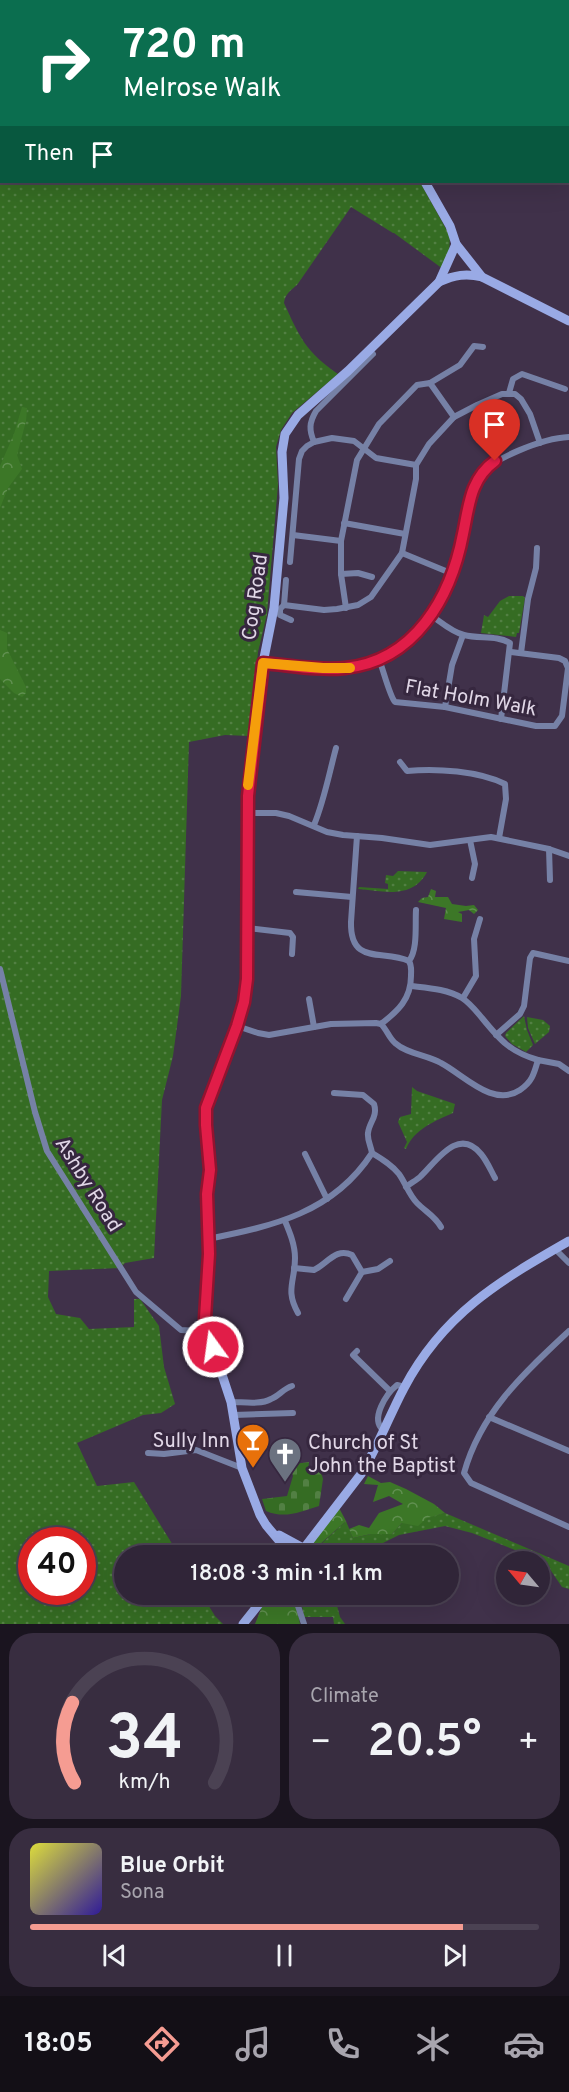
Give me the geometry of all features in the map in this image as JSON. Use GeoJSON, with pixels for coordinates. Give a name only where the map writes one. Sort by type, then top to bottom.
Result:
{"type":"FeatureCollection","features":[{"type":"Feature","properties":{"kind":"street"},"geometry":{"type":"LineString","coordinates":[[426,183],[450,226],[456,244],[482,277],[569,321]]}},
{"type":"Feature","properties":{"kind":"street","name":"Cog Road"},"geometry":{"type":"LineString","coordinates":[[284,1545],[260,1515],[242,1468],[231,1402],[205,1318],[207,1194],[210,1170],[206,1108],[237,1026],[244,1002],[247,979],[248,779],[263,663],[274,608],[284,498],[282,452],[285,434],[298,415],[348,371],[439,282],[456,244]]}},
{"type":"Feature","properties":{"kind":"street","name":"Cog Road"},"geometry":{"type":"LineString","coordinates":[[439,282],[468,273],[482,277]]}},
{"type":"Feature","properties":{"kind":"street"},"geometry":{"type":"LineString","coordinates":[[346,608],[341,574],[341,542],[357,460],[380,424],[417,385],[430,383],[460,365],[474,346],[483,347]]}},
{"type":"Feature","properties":{"kind":"street"},"geometry":{"type":"LineString","coordinates":[[314,442],[310,427],[316,411],[373,354]]}},
{"type":"Feature","properties":{"kind":"street"},"geometry":{"type":"LineString","coordinates":[[509,393],[513,379],[522,374],[566,389]]}},
{"type":"Feature","properties":{"kind":"street"},"geometry":{"type":"LineString","coordinates":[[430,383],[454,417]]}},
{"type":"Feature","properties":{"kind":"street"},"geometry":{"type":"LineString","coordinates":[[284,605],[324,610],[346,608],[358,605],[371,597],[402,553],[416,479],[416,465],[429,444],[454,417],[502,394],[515,394],[530,414],[540,443]]}},
{"type":"Feature","properties":{"kind":"street"},"geometry":{"type":"LineString","coordinates":[[263,663],[339,669],[379,659],[409,641],[432,616],[453,574],[460,551],[471,493],[480,475],[495,461],[540,443],[569,437]]}},
{"type":"Feature","properties":{"kind":"street"},"geometry":{"type":"LineString","coordinates":[[290,562],[299,459],[302,451],[314,442],[332,438],[354,441],[376,458],[416,465]]}},
{"type":"Feature","properties":{"kind":"street"},"geometry":{"type":"LineString","coordinates":[[344,523],[405,534]]}},
{"type":"Feature","properties":{"kind":"street"},"geometry":{"type":"LineString","coordinates":[[293,535],[341,542]]}},
{"type":"Feature","properties":{"kind":"street"},"geometry":{"type":"LineString","coordinates":[[511,652],[521,653],[527,608],[536,568],[537,548]]}},
{"type":"Feature","properties":{"kind":"street"},"geometry":{"type":"LineString","coordinates":[[402,553],[453,574]]}},
{"type":"Feature","properties":{"kind":"street"},"geometry":{"type":"LineString","coordinates":[[341,574],[358,573],[372,577]]}},
{"type":"Feature","properties":{"kind":"street"},"geometry":{"type":"LineString","coordinates":[[286,580],[284,605],[280,609],[280,615],[291,620]]}},
{"type":"Feature","properties":{"kind":"street"},"geometry":{"type":"LineString","coordinates":[[432,616],[451,630],[463,635],[505,640],[510,643],[511,652],[501,719]]}},
{"type":"Feature","properties":{"kind":"street"},"geometry":{"type":"LineString","coordinates":[[445,707],[452,665],[463,635]]}},
{"type":"Feature","properties":{"kind":"street","name":"Flat Holm Walk"},"geometry":{"type":"LineString","coordinates":[[379,659],[393,700],[398,702],[445,707],[536,726],[550,727],[558,724],[562,716],[567,677],[566,661],[560,658],[521,653]]}},
{"type":"Feature","properties":{"kind":"street"},"geometry":{"type":"LineString","coordinates":[[314,825],[323,801],[336,748]]}},
{"type":"Feature","properties":{"kind":"street"},"geometry":{"type":"LineString","coordinates":[[400,762],[407,771],[435,770],[486,777],[505,784],[506,798],[499,838]]}},
{"type":"Feature","properties":{"kind":"street"},"geometry":{"type":"LineString","coordinates":[[247,813],[276,813],[334,834],[430,845],[482,837],[499,838],[569,856]]}},
{"type":"Feature","properties":{"kind":"street"},"geometry":{"type":"LineString","coordinates":[[357,836],[352,897],[351,932],[353,940],[365,953],[409,961],[412,966],[411,986],[404,1004],[381,1024]]}},
{"type":"Feature","properties":{"kind":"street"},"geometry":{"type":"LineString","coordinates":[[470,840],[475,864],[472,878]]}},
{"type":"Feature","properties":{"kind":"street"},"geometry":{"type":"LineString","coordinates":[[549,849],[550,880]]}},
{"type":"Feature","properties":{"kind":"street"},"geometry":{"type":"LineString","coordinates":[[296,892],[352,897]]}},
{"type":"Feature","properties":{"kind":"street"},"geometry":{"type":"LineString","coordinates":[[409,961],[414,950],[416,910]]}},
{"type":"Feature","properties":{"kind":"street"},"geometry":{"type":"LineString","coordinates":[[463,998],[476,976],[474,939],[480,919]]}},
{"type":"Feature","properties":{"kind":"street"},"geometry":{"type":"LineString","coordinates":[[248,928],[290,933],[293,938],[291,954]]}},
{"type":"Feature","properties":{"kind":"street"},"geometry":{"type":"LineString","coordinates":[[496,1035],[512,1022],[524,1006],[530,958],[533,953],[569,961]]}},
{"type":"Feature","properties":{"kind":"street","name":"Ashby Road"},"geometry":{"type":"LineString","coordinates":[[0,969],[35,1112],[47,1151],[136,1292],[181,1330],[207,1329]]}},
{"type":"Feature","properties":{"kind":"street"},"geometry":{"type":"LineString","coordinates":[[411,986],[439,989],[463,998],[496,1035],[516,1052],[559,1064],[569,1071]]}},
{"type":"Feature","properties":{"kind":"street"},"geometry":{"type":"LineString","coordinates":[[309,999],[314,1027]]}},
{"type":"Feature","properties":{"kind":"street"},"geometry":{"type":"LineString","coordinates":[[237,1026],[269,1035],[331,1024],[381,1024],[393,1042],[403,1049],[443,1064],[474,1085],[495,1095],[509,1096],[528,1084],[532,1080],[538,1060]]}},
{"type":"Feature","properties":{"kind":"street"},"geometry":{"type":"LineString","coordinates":[[334,1093],[363,1095],[374,1104],[376,1114],[368,1132],[372,1153],[398,1173],[418,1204],[433,1215],[441,1227]]}},
{"type":"Feature","properties":{"kind":"street"},"geometry":{"type":"LineString","coordinates":[[406,1187],[419,1178],[445,1150],[462,1145],[472,1147],[480,1153],[495,1179]]}},
{"type":"Feature","properties":{"kind":"street"},"geometry":{"type":"LineString","coordinates":[[208,1239],[285,1221],[308,1211],[327,1199],[356,1174],[372,1153]]}},
{"type":"Feature","properties":{"kind":"street"},"geometry":{"type":"LineString","coordinates":[[304,1154],[327,1199]]}},
{"type":"Feature","properties":{"kind":"street"},"geometry":{"type":"LineString","coordinates":[[285,1221],[294,1245],[294,1268],[290,1295],[298,1314]]}},
{"type":"Feature","properties":{"kind":"street"},"geometry":{"type":"LineString","coordinates":[[306,1545],[361,1474],[405,1387],[437,1338],[467,1307],[498,1283],[569,1241]]}},
{"type":"Feature","properties":{"kind":"street"},"geometry":{"type":"LineString","coordinates":[[555,1249],[569,1263]]}},
{"type":"Feature","properties":{"kind":"street"},"geometry":{"type":"LineString","coordinates":[[294,1268],[314,1270],[334,1255],[342,1252],[352,1255],[362,1272]]}},
{"type":"Feature","properties":{"kind":"street"},"geometry":{"type":"LineString","coordinates":[[346,1299],[362,1272],[378,1269],[390,1261]]}},
{"type":"Feature","properties":{"kind":"street"},"geometry":{"type":"LineString","coordinates":[[569,1331],[508,1390],[489,1417],[466,1464],[464,1473],[466,1478],[478,1487],[569,1527]]}},
{"type":"Feature","properties":{"kind":"street"},"geometry":{"type":"LineString","coordinates":[[357,1351],[353,1355],[390,1391]]}},
{"type":"Feature","properties":{"kind":"street"},"geometry":{"type":"LineString","coordinates":[[383,1430],[379,1427],[379,1415],[390,1391],[397,1385],[405,1387]]}},
{"type":"Feature","properties":{"kind":"street"},"geometry":{"type":"LineString","coordinates":[[231,1402],[261,1402],[272,1399],[283,1389],[292,1386]]}},
{"type":"Feature","properties":{"kind":"street"},"geometry":{"type":"LineString","coordinates":[[234,1415],[293,1413]]}},
{"type":"Feature","properties":{"kind":"street"},"geometry":{"type":"LineString","coordinates":[[489,1417],[568,1450]]}},
{"type":"Feature","properties":{"kind":"street"},"geometry":{"type":"LineString","coordinates":[[148,1453],[164,1454],[196,1450],[242,1468]]}},
{"type":"Feature","properties":{"kind":"street","name":"Cog Road"},"geometry":{"type":"LineString","coordinates":[[276,1535],[291,1545]]}},
{"type":"Feature","properties":{"kind":"street"},"geometry":{"type":"LineString","coordinates":[[243,1624],[259,1605]]}},
{"type":"Feature","properties":{"kind":"street"},"geometry":{"type":"LineString","coordinates":[[298,1605],[304,1624]]}},
{"type":"Feature","properties":{"kind":"street"},"geometry":{"type":"LineString","coordinates":[[250,1624],[255,1610]]}},
{"type":"Feature","properties":{"kind":"green space"},"geometry":{"type":"Polygon","coordinates":[[[0,183],[421,183],[450,236],[449,253],[443,269],[394,233],[351,207],[297,285],[286,297],[284,303],[305,343],[318,359],[338,374],[292,413],[281,430],[276,447],[278,485],[267,614],[258,652],[249,736],[225,735],[189,742],[181,996],[173,1056],[162,1100],[154,1258],[125,1263],[120,1268],[49,1271],[48,1297],[56,1314],[80,1318],[89,1329],[134,1327],[134,1299],[140,1299],[159,1326],[164,1367],[175,1404],[161,1413],[143,1415],[77,1443],[97,1486],[134,1482],[173,1545],[114,1545],[114,1605],[208,1605],[223,1624],[0,1624],[0,183]]]}},
{"type":"Feature","properties":{"kind":"green space"},"geometry":{"type":"Polygon","coordinates":[[[22,407],[27,408],[26,421],[17,455],[22,469],[8,488],[0,508],[0,466],[14,434],[22,407]]]}},
{"type":"Feature","properties":{"kind":"green space"},"geometry":{"type":"Polygon","coordinates":[[[509,596],[525,598],[519,633],[516,637],[481,633],[484,615],[488,617],[500,601],[509,596]]]}},
{"type":"Feature","properties":{"kind":"green space"},"geometry":{"type":"Polygon","coordinates":[[[0,630],[7,633],[7,649],[26,687],[26,693],[22,697],[14,693],[0,679],[0,630]]]}},
{"type":"Feature","properties":{"kind":"green space"},"geometry":{"type":"Polygon","coordinates":[[[398,871],[427,872],[421,881],[405,890],[387,892],[358,889],[359,887],[388,889],[388,884],[385,883],[386,875],[393,876],[398,871]]]}},
{"type":"Feature","properties":{"kind":"green space"},"geometry":{"type":"Polygon","coordinates":[[[431,889],[436,891],[435,897],[448,897],[452,904],[474,905],[478,910],[474,914],[469,910],[458,912],[462,914],[462,922],[444,919],[446,908],[418,902],[428,897],[431,889]]]}},
{"type":"Feature","properties":{"kind":"green space"},"geometry":{"type":"Polygon","coordinates":[[[524,1016],[533,1045],[526,1052],[512,1044],[505,1036],[524,1016]]]}},
{"type":"Feature","properties":{"kind":"green space"},"geometry":{"type":"Polygon","coordinates":[[[527,1017],[543,1020],[550,1026],[549,1032],[535,1044],[528,1028],[527,1017]]]}},
{"type":"Feature","properties":{"kind":"green space"},"geometry":{"type":"Polygon","coordinates":[[[412,1087],[417,1091],[455,1104],[453,1113],[420,1131],[406,1149],[404,1148],[407,1142],[398,1122],[400,1117],[411,1114],[412,1087]]]}},
{"type":"Feature","properties":{"kind":"green space"},"geometry":{"type":"Polygon","coordinates":[[[309,1462],[308,1471],[321,1472],[323,1479],[319,1506],[286,1515],[266,1511],[262,1499],[287,1496],[293,1476],[291,1470],[285,1469],[286,1465],[309,1462]]]}},
{"type":"Feature","properties":{"kind":"green space"},"geometry":{"type":"Polygon","coordinates":[[[368,1476],[381,1483],[390,1482],[406,1489],[434,1504],[445,1513],[427,1518],[418,1526],[402,1523],[392,1534],[371,1534],[353,1538],[349,1529],[359,1525],[369,1528],[379,1513],[403,1504],[389,1496],[373,1502],[378,1485],[364,1484],[368,1476]]]}},
{"type":"Feature","properties":{"kind":"green space"},"geometry":{"type":"Polygon","coordinates":[[[339,1508],[346,1521],[319,1545],[310,1545],[339,1508]]]}},
{"type":"Feature","properties":{"kind":"green space"},"geometry":{"type":"Polygon","coordinates":[[[445,1513],[534,1551],[517,1551],[472,1533],[445,1526],[399,1535],[379,1545],[320,1545],[346,1521],[353,1538],[371,1534],[392,1534],[402,1523],[445,1513]]]}},
{"type":"Feature","properties":{"kind":"green space"},"geometry":{"type":"Polygon","coordinates":[[[550,1558],[569,1566],[569,1589],[562,1587],[550,1569],[550,1558]]]}},
{"type":"Feature","properties":{"kind":"green space"},"geometry":{"type":"Polygon","coordinates":[[[263,1605],[300,1605],[298,1612],[300,1624],[255,1624],[263,1605]]]}},
{"type":"Feature","properties":{"kind":"green space"},"geometry":{"type":"Polygon","coordinates":[[[302,1605],[337,1605],[340,1617],[345,1624],[334,1624],[333,1617],[304,1617],[302,1605]]]}},
{"type":"Feature","properties":{"kind":"slow traffic"},"geometry":{"type":"LineString","coordinates":[[248,785],[263,663],[350,668]]}},
{"type":"Feature","properties":{"kind":"place","name":"Sully Inn"},"geometry":{"type":"Point","coordinates":[253,1469]}},
{"type":"Feature","properties":{"kind":"place","name":"Church of St John the Baptist"},"geometry":{"type":"Point","coordinates":[285,1483]}},
{"type":"Feature","properties":{"kind":"route"},"geometry":{"type":"LineString","coordinates":[[213,1347],[205,1318],[209,1254],[207,1194],[210,1170],[206,1108],[237,1026],[244,1002],[247,979],[248,779],[263,663],[343,669],[371,663],[409,641],[427,622],[451,580],[458,561],[473,487],[484,470],[495,461]]}}]}
